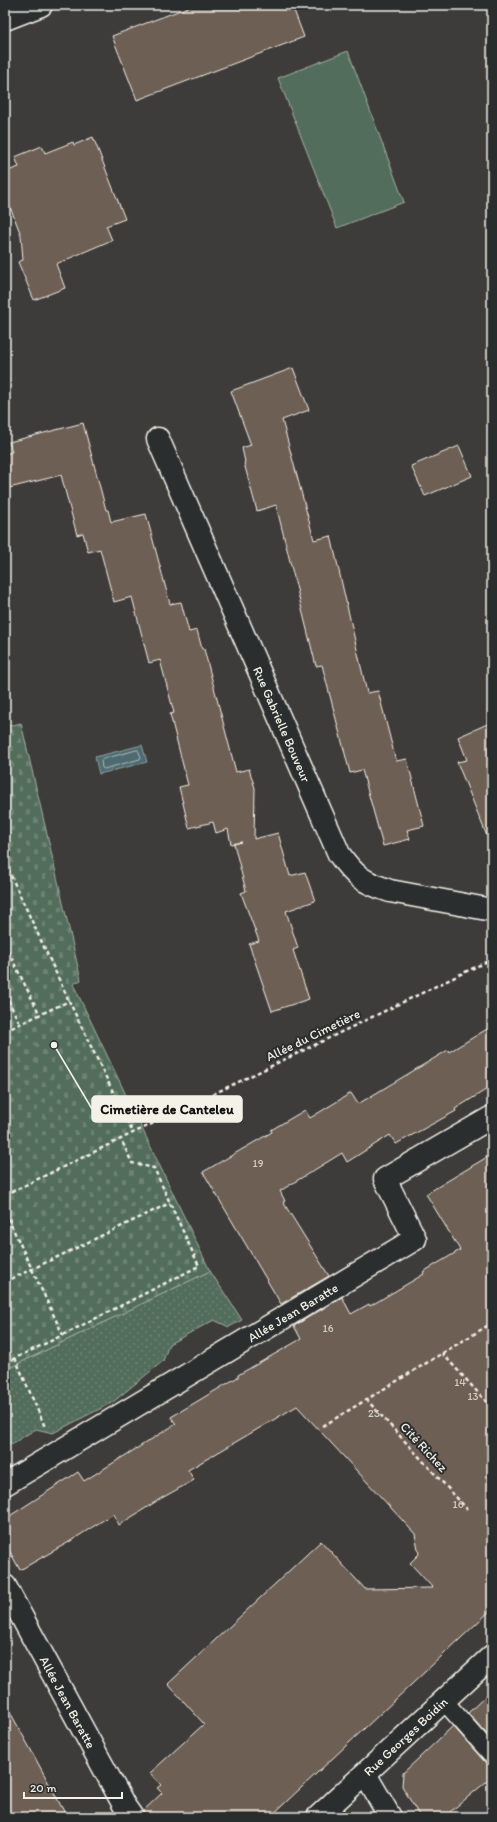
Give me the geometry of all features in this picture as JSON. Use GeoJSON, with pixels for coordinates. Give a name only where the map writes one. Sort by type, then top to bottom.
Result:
{"type":"FeatureCollection","features":[{"type":"Feature","properties":{"kind":"street"},"geometry":{"type":"LineString","coordinates":[[5,19],[41,5]]}},
{"type":"Feature","properties":{"kind":"street","name":"Rue Gabrielle Bouveur"},"geometry":{"type":"LineString","coordinates":[[158,438],[339,854],[359,878],[373,885],[390,890],[492,910]]}},
{"type":"Feature","properties":{"kind":"street","name":"Allée Jean Baratte"},"geometry":{"type":"LineString","coordinates":[[5,1484],[415,1239],[385,1179],[492,1116]]}},
{"type":"Feature","properties":{"kind":"street","name":"Allée Jean Baratte"},"geometry":{"type":"LineString","coordinates":[[5,1586],[125,1807],[132,1817]]}},
{"type":"Feature","properties":{"kind":"street","name":"Rue Georges Boidin"},"geometry":{"type":"LineString","coordinates":[[318,1817],[492,1656]]}},
{"type":"Feature","properties":{"kind":"street"},"geometry":{"type":"LineString","coordinates":[[365,1774],[390,1817]]}},
{"type":"Feature","properties":{"kind":"lane"},"geometry":{"type":"LineString","coordinates":[[444,1701],[492,1755]]}},
{"type":"Feature","properties":{"kind":"path"},"geometry":{"type":"LineString","coordinates":[[5,863],[69,1001],[134,1133]]}},
{"type":"Feature","properties":{"kind":"path"},"geometry":{"type":"LineString","coordinates":[[5,873],[9,871]]}},
{"type":"Feature","properties":{"kind":"path"},"geometry":{"type":"LineString","coordinates":[[5,945],[40,1015]]}},
{"type":"Feature","properties":{"kind":"path","name":"Allée du Cimetière"},"geometry":{"type":"LineString","coordinates":[[5,1195],[492,959]]}},
{"type":"Feature","properties":{"kind":"path"},"geometry":{"type":"LineString","coordinates":[[5,994],[20,1024]]}},
{"type":"Feature","properties":{"kind":"path"},"geometry":{"type":"LineString","coordinates":[[5,1031],[69,1001]]}},
{"type":"Feature","properties":{"kind":"path"},"geometry":{"type":"LineString","coordinates":[[5,1363],[199,1266],[154,1168],[132,1163],[121,1139]]}},
{"type":"Feature","properties":{"kind":"path"},"geometry":{"type":"LineString","coordinates":[[5,1282],[170,1203]]}},
{"type":"Feature","properties":{"kind":"path"},"geometry":{"type":"LineString","coordinates":[[5,1212],[63,1335]]}},
{"type":"Feature","properties":{"kind":"path"},"geometry":{"type":"LineString","coordinates":[[323,1426],[492,1323]]}},
{"type":"Feature","properties":{"kind":"path"},"geometry":{"type":"LineString","coordinates":[[442,1353],[492,1408]]}},
{"type":"Feature","properties":{"kind":"path"},"geometry":{"type":"LineString","coordinates":[[15,1358],[57,1453]]}},
{"type":"Feature","properties":{"kind":"path","name":"Cité Richez"},"geometry":{"type":"LineString","coordinates":[[366,1400],[467,1509]]}},
{"type":"Feature","properties":{"kind":"green space"},"geometry":{"type":"Polygon","coordinates":[[[348,51],[404,202],[337,228],[278,78],[348,51]]]}},
{"type":"Feature","properties":{"kind":"green space"},"geometry":{"type":"Polygon","coordinates":[[[21,723],[81,980],[73,984],[210,1271],[5,1370],[5,727],[21,723]]]}},
{"type":"Feature","properties":{"kind":"green space"},"geometry":{"type":"Polygon","coordinates":[[[210,1271],[242,1320],[229,1327],[214,1320],[169,1344],[163,1361],[113,1402],[53,1433],[36,1429],[5,1448],[5,1370],[210,1271]]]}},
{"type":"Feature","properties":{"kind":"water"},"geometry":{"type":"Polygon","coordinates":[[[142,745],[147,762],[99,774],[95,757],[142,745]]]}},
{"type":"Feature","properties":{"kind":"building"},"geometry":{"type":"Polygon","coordinates":[[[194,5],[292,5],[304,37],[137,100],[112,36],[194,5]]]}},
{"type":"Feature","properties":{"kind":"building"},"geometry":{"type":"Polygon","coordinates":[[[93,137],[125,219],[106,226],[112,240],[56,264],[65,288],[34,300],[18,262],[23,260],[21,235],[5,194],[5,172],[19,167],[15,157],[42,146],[45,153],[73,142],[74,145],[93,137]]]}},
{"type":"Feature","properties":{"kind":"building"},"geometry":{"type":"Polygon","coordinates":[[[293,368],[309,410],[282,420],[314,540],[331,536],[367,693],[378,691],[396,761],[407,759],[424,826],[407,830],[410,839],[383,846],[362,770],[350,773],[322,665],[316,666],[276,505],[257,511],[244,463],[242,448],[251,445],[231,391],[293,368]]]}},
{"type":"Feature","properties":{"kind":"building"},"geometry":{"type":"Polygon","coordinates":[[[83,423],[106,510],[108,510],[111,522],[146,514],[170,604],[181,602],[189,632],[197,630],[202,649],[204,649],[236,772],[249,769],[255,788],[254,839],[278,833],[290,876],[305,872],[315,901],[286,911],[298,948],[293,950],[309,999],[272,1011],[249,944],[259,941],[241,893],[246,891],[234,844],[242,842],[231,844],[228,829],[216,833],[213,822],[189,828],[179,787],[188,785],[170,714],[174,713],[160,660],[149,663],[132,597],[114,602],[100,549],[88,552],[83,533],[77,535],[61,475],[5,489],[5,454],[12,452],[9,442],[83,423]]]}},
{"type":"Feature","properties":{"kind":"building"},"geometry":{"type":"Polygon","coordinates":[[[459,446],[472,476],[425,496],[411,466],[459,446]]]}},
{"type":"Feature","properties":{"kind":"building"},"geometry":{"type":"Polygon","coordinates":[[[492,722],[491,846],[457,762],[467,760],[458,737],[492,722]]]}},
{"type":"Feature","properties":{"kind":"building"},"geometry":{"type":"Polygon","coordinates":[[[492,1026],[492,1086],[455,1109],[456,1111],[396,1144],[390,1135],[347,1162],[342,1153],[280,1191],[285,1201],[283,1202],[329,1276],[281,1304],[203,1172],[272,1132],[271,1130],[305,1110],[310,1118],[351,1093],[358,1104],[448,1050],[449,1052],[492,1026]]]}},
{"type":"Feature","properties":{"kind":"building"},"geometry":{"type":"Polygon","coordinates":[[[492,1154],[492,1609],[270,1817],[144,1817],[143,1811],[162,1793],[157,1788],[161,1785],[150,1773],[204,1724],[168,1684],[321,1541],[365,1589],[433,1588],[410,1563],[419,1554],[415,1534],[297,1406],[188,1470],[194,1480],[160,1499],[119,1525],[113,1514],[69,1542],[20,1570],[5,1543],[5,1519],[78,1472],[84,1481],[176,1424],[171,1417],[238,1377],[238,1375],[301,1339],[294,1326],[342,1297],[351,1314],[369,1304],[370,1306],[424,1274],[423,1272],[460,1250],[426,1194],[492,1154]]]}},
{"type":"Feature","properties":{"kind":"building"},"geometry":{"type":"Polygon","coordinates":[[[492,1690],[492,1740],[468,1713],[492,1690]]]}},
{"type":"Feature","properties":{"kind":"building"},"geometry":{"type":"Polygon","coordinates":[[[5,1703],[67,1817],[11,1817],[5,1806],[5,1703]]]}},
{"type":"Feature","properties":{"kind":"building"},"geometry":{"type":"Polygon","coordinates":[[[453,1726],[485,1762],[492,1765],[492,1777],[444,1817],[420,1817],[402,1786],[403,1773],[453,1726]]]}},
{"type":"Feature","properties":{"kind":"place","name":"Cimetière de Canteleu"},"geometry":{"type":"Point","coordinates":[54,1045]}}]}
